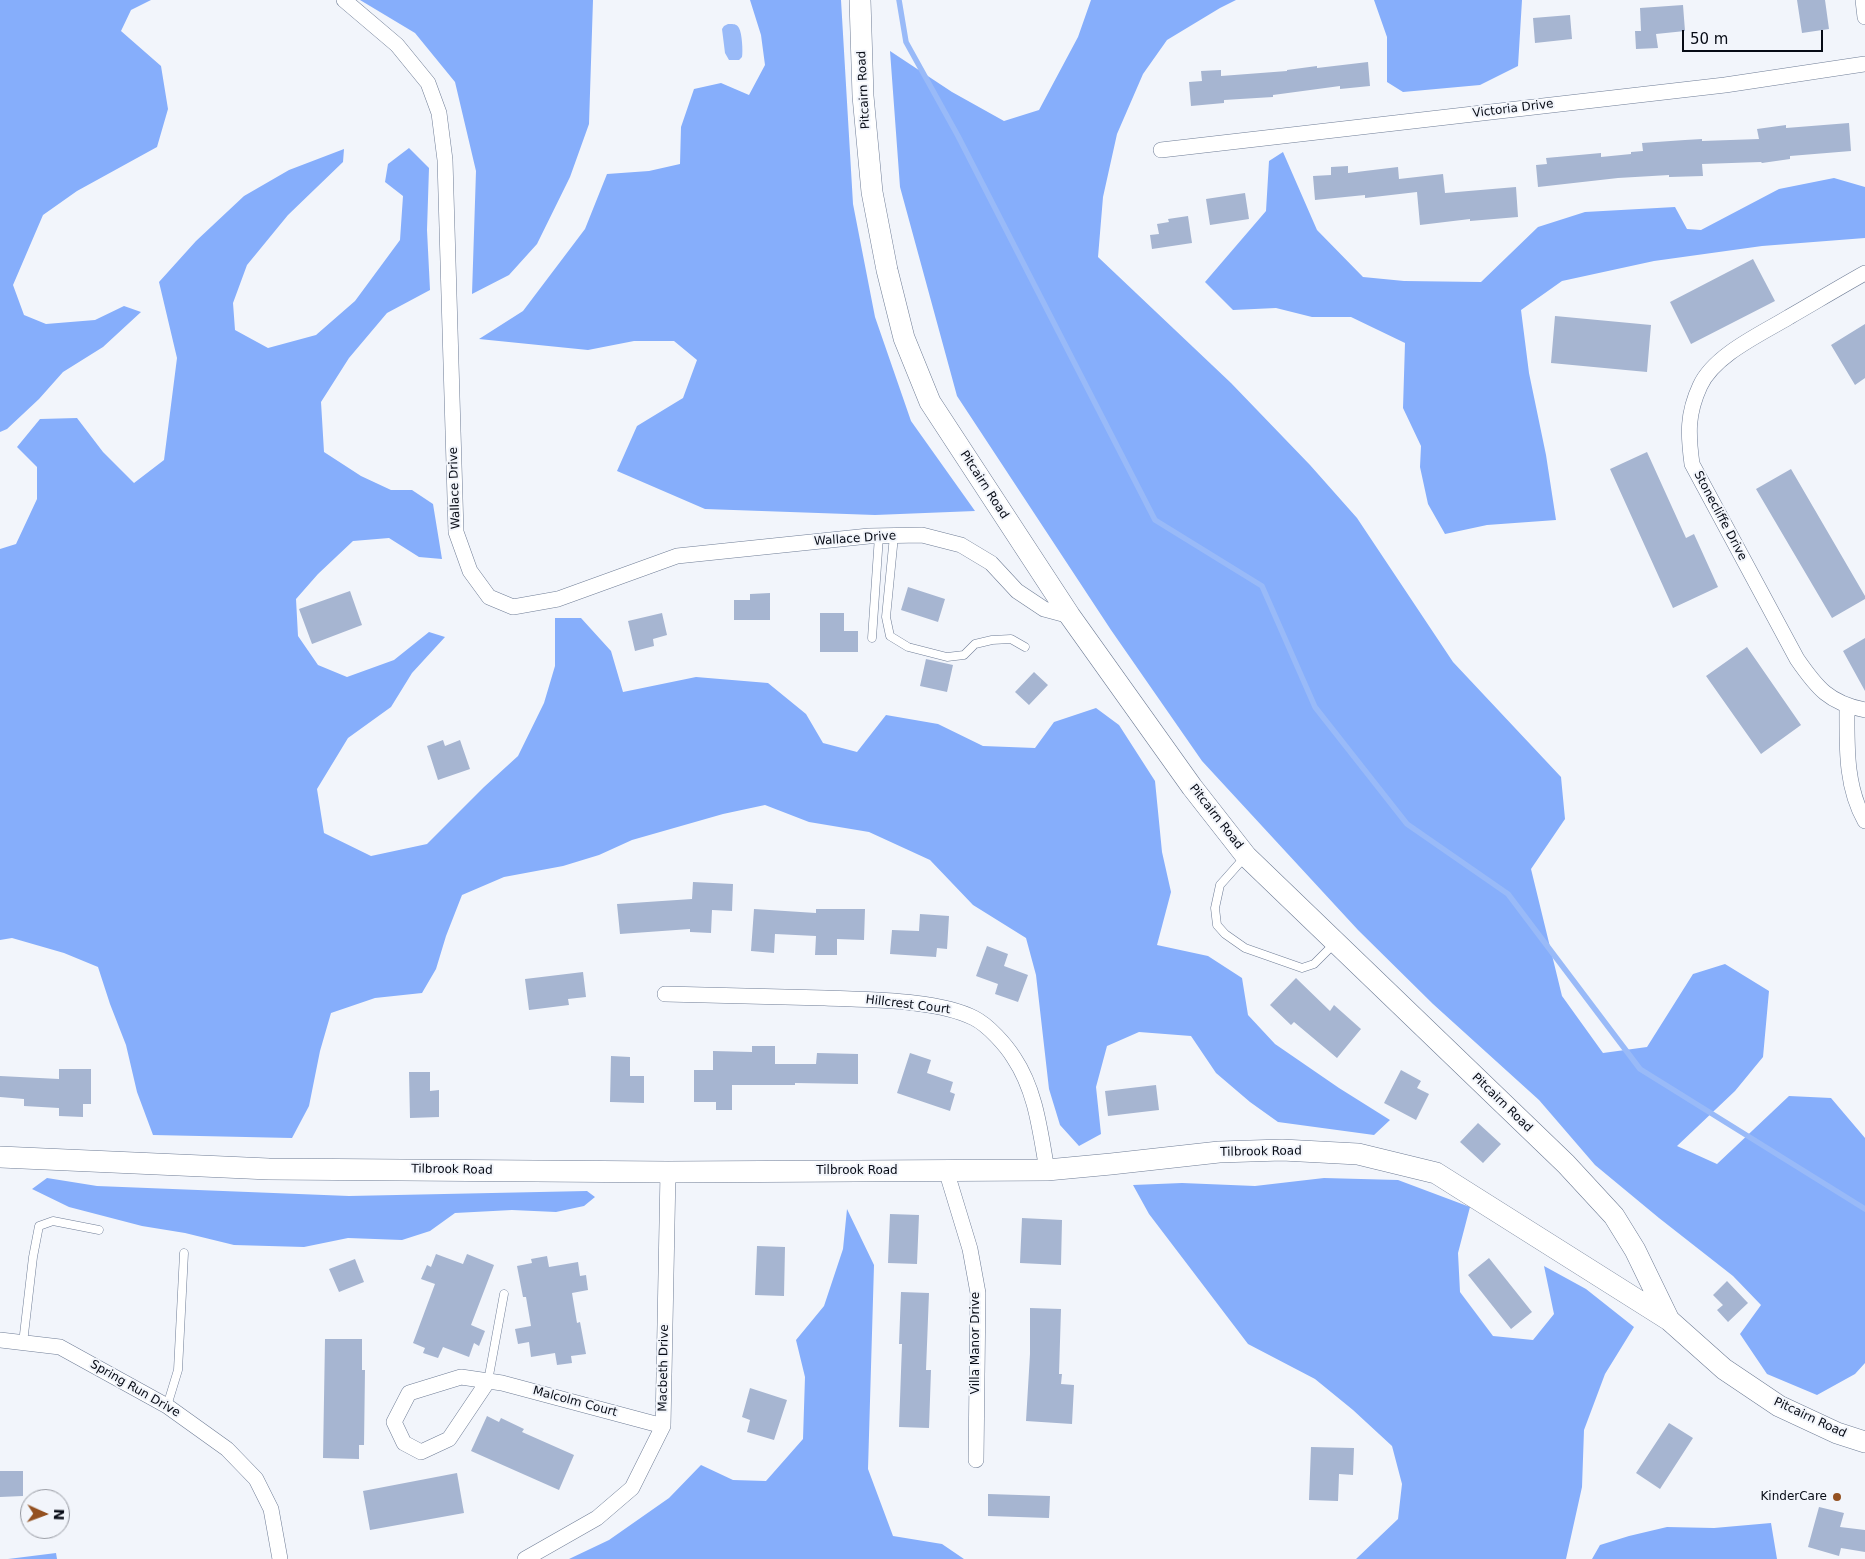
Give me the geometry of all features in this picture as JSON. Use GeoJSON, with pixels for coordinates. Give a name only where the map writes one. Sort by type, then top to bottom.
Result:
{"type":"FeatureCollection","features":[{"type":"Feature","properties":{"kind":"street","name":"Wallace Drive"},"geometry":{"type":"LineString","coordinates":[[344,0],[397,45],[428,83],[439,113],[445,160],[456,532],[470,571],[488,597],[513,607],[558,599],[676,556],[879,536],[922,535],[961,545],[991,563],[1016,590],[1044,609],[1070,616]]}},
{"type":"Feature","properties":{"kind":"street","name":"Pitcairn Road"},"geometry":{"type":"LineString","coordinates":[[860,0],[863,96],[872,192],[887,270],[904,338],[930,402],[1070,616],[1192,787],[1246,856],[1566,1164],[1614,1216],[1635,1250],[1669,1320],[1724,1369],[1779,1406],[1837,1433],[1865,1442]]}},
{"type":"Feature","properties":{"kind":"street"},"geometry":{"type":"LineString","coordinates":[[1863,0],[1865,17]]}},
{"type":"Feature","properties":{"kind":"street","name":"Victoria Drive"},"geometry":{"type":"LineString","coordinates":[[1161,150],[1725,85],[1865,64]]}},
{"type":"Feature","properties":{"kind":"street","name":"Stonecliffe Drive"},"geometry":{"type":"LineString","coordinates":[[1865,273],[1738,347],[1714,366],[1700,384],[1691,412],[1688,436],[1692,464],[1796,659],[1812,681],[1828,697],[1847,706],[1865,710]]}},
{"type":"Feature","properties":{"kind":"street"},"geometry":{"type":"LineString","coordinates":[[1847,706],[1847,752],[1851,785],[1865,821]]}},
{"type":"Feature","properties":{"kind":"street","name":"Hillcrest Court"},"geometry":{"type":"LineString","coordinates":[[665,994],[877,1000],[947,1008],[975,1018],[996,1035],[1014,1057],[1027,1080],[1036,1109],[1047,1170]]}},
{"type":"Feature","properties":{"kind":"street","name":"Tilbrook Road"},"geometry":{"type":"LineString","coordinates":[[0,1157],[270,1169],[668,1172],[1047,1170],[1219,1152],[1282,1150],[1358,1154],[1436,1173],[1669,1320]]}},
{"type":"Feature","properties":{"kind":"street","name":"Villa Manor Drive"},"geometry":{"type":"LineString","coordinates":[[946,1170],[970,1249],[978,1293],[976,1460]]}},
{"type":"Feature","properties":{"kind":"street","name":"Macbeth Drive"},"geometry":{"type":"LineString","coordinates":[[525,1559],[597,1518],[632,1488],[663,1426],[668,1172]]}},
{"type":"Feature","properties":{"kind":"street","name":"Spring Run Drive"},"geometry":{"type":"LineString","coordinates":[[0,1340],[60,1347],[167,1406],[227,1449],[256,1480],[271,1509],[280,1559]]}},
{"type":"Feature","properties":{"kind":"street","name":"Malcolm Court"},"geometry":{"type":"LineString","coordinates":[[488,1381],[449,1439],[421,1452],[404,1443],[394,1422],[409,1393],[461,1377],[502,1383],[663,1426]]}},
{"type":"Feature","properties":{"kind":"lane"},"geometry":{"type":"LineString","coordinates":[[872,638],[879,536]]}},
{"type":"Feature","properties":{"kind":"lane"},"geometry":{"type":"LineString","coordinates":[[894,536],[886,617],[890,636],[908,647],[947,657],[964,655],[975,644],[992,640],[1011,638],[1025,647]]}},
{"type":"Feature","properties":{"kind":"lane"},"geometry":{"type":"LineString","coordinates":[[1246,856],[1220,885],[1215,908],[1217,925],[1225,934],[1245,948],[1302,968],[1314,964],[1337,942]]}},
{"type":"Feature","properties":{"kind":"lane"},"geometry":{"type":"LineString","coordinates":[[23,1343],[33,1257],[39,1226],[53,1220],[99,1230]]}},
{"type":"Feature","properties":{"kind":"lane"},"geometry":{"type":"LineString","coordinates":[[167,1406],[178,1370],[184,1252]]}},
{"type":"Feature","properties":{"kind":"lane"},"geometry":{"type":"LineString","coordinates":[[488,1381],[504,1294]]}},
{"type":"Feature","properties":{"kind":"shaded area"},"geometry":{"type":"Polygon","coordinates":[[[0,0],[151,0],[131,10],[121,31],[161,66],[168,109],[157,147],[77,191],[43,215],[13,285],[24,315],[46,324],[95,320],[124,306],[141,312],[103,347],[63,372],[39,399],[7,429],[0,432],[0,0]]]}},
{"type":"Feature","properties":{"kind":"shaded area"},"geometry":{"type":"Polygon","coordinates":[[[360,0],[593,0],[589,124],[570,177],[537,244],[509,275],[472,294],[476,171],[455,82],[415,33],[360,0]]]}},
{"type":"Feature","properties":{"kind":"shaded area"},"geometry":{"type":"Polygon","coordinates":[[[750,0],[841,0],[853,204],[875,317],[911,421],[975,511],[875,515],[705,509],[617,471],[637,426],[683,398],[697,360],[674,341],[634,341],[588,350],[479,339],[523,311],[585,229],[607,174],[649,171],[680,164],[681,127],[694,89],[721,83],[749,95],[765,65],[761,35],[750,0]]]}},
{"type":"Feature","properties":{"kind":"shaded area"},"geometry":{"type":"Polygon","coordinates":[[[1091,0],[1236,0],[1167,40],[1143,74],[1117,134],[1103,197],[1098,257],[1231,383],[1310,465],[1357,518],[1453,662],[1561,777],[1565,819],[1531,869],[1562,996],[1603,1053],[1647,1047],[1693,974],[1725,964],[1769,991],[1763,1057],[1735,1091],[1677,1146],[1717,1164],[1789,1096],[1831,1098],[1865,1138],[1865,1363],[1855,1374],[1817,1395],[1767,1374],[1740,1334],[1761,1305],[1733,1276],[1595,1165],[1539,1100],[1433,1004],[1358,930],[1202,761],[1111,630],[957,396],[900,187],[890,51],[952,92],[1004,121],[1039,110],[1078,37],[1091,0]]]}},
{"type":"Feature","properties":{"kind":"shaded area"},"geometry":{"type":"Polygon","coordinates":[[[1374,0],[1522,0],[1518,66],[1480,85],[1403,92],[1387,82],[1387,37],[1374,0]]]}},
{"type":"Feature","properties":{"kind":"shaded area"},"geometry":{"type":"Polygon","coordinates":[[[728,24],[737,25],[740,30],[742,57],[739,60],[729,60],[725,53],[722,29],[728,24]]]}},
{"type":"Feature","properties":{"kind":"shaded area"},"geometry":{"type":"Polygon","coordinates":[[[409,148],[429,168],[427,230],[430,290],[387,313],[349,358],[321,402],[324,452],[361,476],[391,490],[412,490],[433,504],[442,559],[419,557],[389,538],[353,541],[318,574],[296,599],[298,636],[318,665],[347,677],[394,660],[429,632],[445,637],[412,673],[391,707],[348,738],[317,789],[324,833],[371,856],[427,844],[518,756],[544,703],[555,666],[555,618],[581,618],[611,651],[623,692],[696,677],[768,683],[806,714],[823,743],[857,752],[886,715],[938,724],[983,746],[1035,748],[1054,722],[1096,708],[1119,725],[1155,781],[1162,852],[1171,892],[1157,945],[1208,956],[1242,978],[1248,1015],[1275,1044],[1390,1120],[1374,1135],[1278,1122],[1250,1102],[1216,1073],[1191,1036],[1139,1032],[1107,1046],[1096,1087],[1101,1134],[1079,1146],[1060,1125],[1049,1089],[1036,975],[1026,938],[973,905],[930,860],[869,832],[809,822],[765,805],[723,814],[632,840],[599,855],[563,866],[504,877],[462,895],[446,936],[436,969],[422,993],[375,998],[331,1013],[320,1051],[309,1106],[292,1138],[153,1135],[137,1092],[126,1045],[98,967],[64,953],[12,938],[0,940],[0,549],[16,544],[37,499],[37,467],[17,447],[40,419],[77,418],[103,452],[134,483],[164,460],[177,358],[159,282],[196,241],[244,196],[289,170],[344,149],[343,162],[288,215],[247,265],[233,303],[235,330],[268,348],[316,335],[355,301],[400,240],[403,196],[385,182],[388,164],[409,148]]]}},
{"type":"Feature","properties":{"kind":"shaded area"},"geometry":{"type":"Polygon","coordinates":[[[1283,152],[1317,230],[1363,277],[1404,281],[1481,282],[1538,227],[1585,212],[1675,207],[1687,229],[1701,230],[1779,189],[1834,178],[1865,187],[1865,238],[1762,246],[1654,261],[1562,281],[1521,310],[1529,373],[1546,455],[1556,520],[1487,525],[1445,534],[1428,504],[1420,467],[1421,446],[1403,408],[1405,343],[1351,317],[1312,317],[1276,308],[1233,310],[1205,282],[1266,211],[1269,161],[1283,152]]]}},
{"type":"Feature","properties":{"kind":"shaded area"},"geometry":{"type":"Polygon","coordinates":[[[47,1178],[97,1186],[349,1196],[587,1191],[595,1197],[584,1206],[556,1212],[512,1210],[455,1213],[430,1231],[402,1240],[348,1238],[304,1247],[234,1245],[185,1233],[142,1226],[69,1207],[32,1189],[47,1178]]]}},
{"type":"Feature","properties":{"kind":"shaded area"},"geometry":{"type":"Polygon","coordinates":[[[1324,1178],[1398,1180],[1470,1207],[1458,1253],[1460,1292],[1493,1336],[1533,1340],[1554,1314],[1544,1266],[1586,1289],[1634,1327],[1605,1374],[1584,1430],[1582,1487],[1566,1559],[1356,1559],[1398,1519],[1402,1484],[1392,1446],[1353,1410],[1315,1379],[1248,1344],[1149,1214],[1133,1185],[1182,1183],[1255,1186],[1324,1178]]]}},
{"type":"Feature","properties":{"kind":"shaded area"},"geometry":{"type":"Polygon","coordinates":[[[847,1209],[874,1265],[868,1469],[893,1536],[942,1544],[964,1559],[569,1559],[609,1540],[669,1498],[701,1465],[733,1480],[766,1481],[803,1439],[805,1377],[796,1340],[824,1306],[843,1249],[847,1209]]]}},
{"type":"Feature","properties":{"kind":"shaded area"},"geometry":{"type":"Polygon","coordinates":[[[1771,1523],[1777,1559],[1592,1559],[1600,1545],[1667,1527],[1714,1528],[1771,1523]]]}},
{"type":"Feature","properties":{"kind":"shaded area"},"geometry":{"type":"Polygon","coordinates":[[[56,1553],[57,1559],[8,1559],[56,1553]]]}},
{"type":"Feature","properties":{"kind":"building"},"geometry":{"type":"Polygon","coordinates":[[[1797,0],[1825,0],[1829,29],[1802,33],[1797,0]]]}},
{"type":"Feature","properties":{"kind":"building"},"geometry":{"type":"Polygon","coordinates":[[[1683,5],[1685,31],[1656,34],[1658,48],[1636,49],[1635,31],[1641,31],[1640,8],[1683,5]]]}},
{"type":"Feature","properties":{"kind":"building"},"geometry":{"type":"Polygon","coordinates":[[[1570,15],[1572,39],[1535,43],[1533,18],[1570,15]]]}},
{"type":"Feature","properties":{"kind":"building"},"geometry":{"type":"Polygon","coordinates":[[[1368,62],[1370,86],[1340,89],[1340,86],[1273,95],[1273,97],[1224,100],[1224,103],[1191,106],[1189,82],[1202,81],[1201,71],[1221,70],[1221,76],[1368,62]]]}},
{"type":"Feature","properties":{"kind":"building"},"geometry":{"type":"Polygon","coordinates":[[[1849,123],[1851,151],[1790,156],[1790,159],[1762,163],[1702,164],[1703,176],[1669,177],[1669,175],[1618,178],[1538,187],[1536,165],[1547,164],[1546,158],[1601,153],[1601,157],[1631,154],[1631,152],[1643,151],[1642,143],[1702,139],[1702,141],[1759,139],[1757,129],[1786,125],[1786,128],[1849,123]]]}},
{"type":"Feature","properties":{"kind":"building"},"geometry":{"type":"Polygon","coordinates":[[[1348,166],[1348,173],[1398,167],[1399,179],[1443,174],[1445,193],[1516,187],[1518,217],[1470,221],[1470,219],[1420,225],[1417,192],[1365,198],[1365,195],[1315,200],[1313,176],[1331,175],[1331,167],[1348,166]]]}},
{"type":"Feature","properties":{"kind":"building"},"geometry":{"type":"Polygon","coordinates":[[[1245,193],[1249,219],[1210,225],[1206,199],[1245,193]]]}},
{"type":"Feature","properties":{"kind":"building"},"geometry":{"type":"Polygon","coordinates":[[[1188,216],[1192,243],[1152,249],[1150,235],[1159,234],[1157,224],[1169,222],[1168,219],[1188,216]]]}},
{"type":"Feature","properties":{"kind":"building"},"geometry":{"type":"Polygon","coordinates":[[[1753,259],[1775,301],[1691,344],[1670,302],[1753,259]]]}},
{"type":"Feature","properties":{"kind":"building"},"geometry":{"type":"Polygon","coordinates":[[[1555,316],[1651,325],[1647,372],[1551,363],[1555,316]]]}},
{"type":"Feature","properties":{"kind":"building"},"geometry":{"type":"Polygon","coordinates":[[[1865,324],[1865,378],[1855,385],[1831,345],[1865,324]]]}},
{"type":"Feature","properties":{"kind":"building"},"geometry":{"type":"Polygon","coordinates":[[[1647,452],[1686,538],[1694,534],[1718,587],[1673,608],[1610,469],[1647,452]]]}},
{"type":"Feature","properties":{"kind":"building"},"geometry":{"type":"Polygon","coordinates":[[[1791,469],[1865,596],[1865,599],[1832,618],[1756,489],[1791,469]]]}},
{"type":"Feature","properties":{"kind":"building"},"geometry":{"type":"Polygon","coordinates":[[[908,587],[945,599],[938,622],[901,610],[908,587]]]}},
{"type":"Feature","properties":{"kind":"building"},"geometry":{"type":"Polygon","coordinates":[[[350,591],[362,625],[312,644],[299,609],[350,591]]]}},
{"type":"Feature","properties":{"kind":"building"},"geometry":{"type":"Polygon","coordinates":[[[770,593],[770,620],[734,620],[734,600],[750,600],[750,594],[770,593]]]}},
{"type":"Feature","properties":{"kind":"building"},"geometry":{"type":"Polygon","coordinates":[[[662,613],[667,635],[653,639],[654,646],[635,651],[628,621],[662,613]]]}},
{"type":"Feature","properties":{"kind":"building"},"geometry":{"type":"Polygon","coordinates":[[[820,613],[844,613],[844,631],[858,631],[858,652],[820,652],[820,613]]]}},
{"type":"Feature","properties":{"kind":"building"},"geometry":{"type":"Polygon","coordinates":[[[1865,638],[1865,691],[1843,651],[1865,638]]]}},
{"type":"Feature","properties":{"kind":"building"},"geometry":{"type":"Polygon","coordinates":[[[1747,647],[1801,725],[1761,754],[1706,676],[1747,647]]]}},
{"type":"Feature","properties":{"kind":"building"},"geometry":{"type":"Polygon","coordinates":[[[926,659],[953,665],[947,692],[920,686],[926,659]]]}},
{"type":"Feature","properties":{"kind":"building"},"geometry":{"type":"Polygon","coordinates":[[[1034,672],[1048,685],[1029,705],[1015,692],[1034,672]]]}},
{"type":"Feature","properties":{"kind":"building"},"geometry":{"type":"Polygon","coordinates":[[[443,740],[445,746],[460,740],[470,769],[438,780],[427,746],[443,740]]]}},
{"type":"Feature","properties":{"kind":"building"},"geometry":{"type":"Polygon","coordinates":[[[693,882],[733,884],[732,911],[712,910],[711,933],[690,932],[690,929],[620,934],[617,904],[692,899],[693,882]]]}},
{"type":"Feature","properties":{"kind":"building"},"geometry":{"type":"Polygon","coordinates":[[[754,909],[816,913],[816,909],[865,909],[864,940],[837,939],[837,955],[815,955],[816,936],[775,934],[774,953],[751,951],[754,909]]]}},
{"type":"Feature","properties":{"kind":"building"},"geometry":{"type":"Polygon","coordinates":[[[920,914],[949,916],[947,949],[937,948],[936,957],[890,954],[892,930],[919,931],[920,914]]]}},
{"type":"Feature","properties":{"kind":"building"},"geometry":{"type":"Polygon","coordinates":[[[987,946],[1008,954],[1004,966],[1028,975],[1018,1002],[995,994],[998,984],[976,976],[987,946]]]}},
{"type":"Feature","properties":{"kind":"building"},"geometry":{"type":"Polygon","coordinates":[[[583,972],[586,997],[568,999],[569,1005],[529,1010],[525,979],[583,972]]]}},
{"type":"Feature","properties":{"kind":"building"},"geometry":{"type":"Polygon","coordinates":[[[1296,978],[1330,1011],[1334,1005],[1361,1029],[1337,1058],[1294,1022],[1291,1025],[1270,1005],[1296,978]]]}},
{"type":"Feature","properties":{"kind":"building"},"geometry":{"type":"Polygon","coordinates":[[[752,1046],[775,1046],[775,1064],[816,1064],[817,1053],[858,1054],[858,1084],[732,1085],[732,1110],[716,1110],[716,1102],[694,1102],[694,1070],[713,1070],[713,1051],[752,1052],[752,1046]]]}},
{"type":"Feature","properties":{"kind":"building"},"geometry":{"type":"Polygon","coordinates":[[[910,1053],[931,1060],[927,1073],[953,1082],[950,1092],[955,1094],[950,1111],[897,1093],[910,1053]]]}},
{"type":"Feature","properties":{"kind":"building"},"geometry":{"type":"Polygon","coordinates":[[[611,1056],[630,1057],[630,1076],[644,1076],[644,1103],[610,1102],[611,1056]]]}},
{"type":"Feature","properties":{"kind":"building"},"geometry":{"type":"Polygon","coordinates":[[[59,1069],[91,1069],[91,1104],[83,1104],[83,1117],[59,1116],[59,1108],[24,1106],[24,1099],[0,1097],[0,1076],[59,1079],[59,1069]]]}},
{"type":"Feature","properties":{"kind":"building"},"geometry":{"type":"Polygon","coordinates":[[[1401,1070],[1421,1081],[1417,1088],[1429,1094],[1416,1120],[1384,1103],[1401,1070]]]}},
{"type":"Feature","properties":{"kind":"building"},"geometry":{"type":"Polygon","coordinates":[[[409,1072],[430,1072],[430,1091],[439,1090],[439,1117],[410,1118],[409,1072]]]}},
{"type":"Feature","properties":{"kind":"building"},"geometry":{"type":"Polygon","coordinates":[[[1156,1085],[1159,1110],[1108,1116],[1105,1091],[1156,1085]]]}},
{"type":"Feature","properties":{"kind":"building"},"geometry":{"type":"Polygon","coordinates":[[[1478,1123],[1501,1144],[1483,1163],[1460,1142],[1478,1123]]]}},
{"type":"Feature","properties":{"kind":"building"},"geometry":{"type":"Polygon","coordinates":[[[890,1214],[919,1215],[917,1264],[888,1263],[890,1214]]]}},
{"type":"Feature","properties":{"kind":"building"},"geometry":{"type":"Polygon","coordinates":[[[1022,1218],[1062,1220],[1061,1265],[1020,1263],[1022,1218]]]}},
{"type":"Feature","properties":{"kind":"building"},"geometry":{"type":"Polygon","coordinates":[[[757,1246],[785,1247],[784,1296],[755,1295],[757,1246]]]}},
{"type":"Feature","properties":{"kind":"building"},"geometry":{"type":"Polygon","coordinates":[[[436,1254],[463,1264],[467,1254],[494,1265],[471,1325],[485,1331],[479,1346],[474,1343],[469,1357],[443,1347],[438,1358],[423,1353],[425,1348],[413,1343],[435,1284],[421,1279],[427,1265],[431,1267],[436,1254]]]}},
{"type":"Feature","properties":{"kind":"building"},"geometry":{"type":"Polygon","coordinates":[[[547,1256],[549,1267],[578,1262],[580,1276],[586,1275],[588,1290],[572,1293],[577,1323],[580,1322],[586,1354],[571,1356],[572,1363],[557,1365],[555,1353],[531,1357],[529,1342],[518,1344],[515,1329],[531,1326],[526,1297],[523,1297],[517,1266],[532,1263],[531,1259],[547,1256]]]}},
{"type":"Feature","properties":{"kind":"building"},"geometry":{"type":"Polygon","coordinates":[[[1489,1258],[1532,1312],[1511,1329],[1468,1275],[1489,1258]]]}},
{"type":"Feature","properties":{"kind":"building"},"geometry":{"type":"Polygon","coordinates":[[[355,1259],[364,1282],[339,1292],[329,1269],[355,1259]]]}},
{"type":"Feature","properties":{"kind":"building"},"geometry":{"type":"Polygon","coordinates":[[[1727,1281],[1748,1303],[1728,1322],[1717,1310],[1723,1305],[1713,1295],[1727,1281]]]}},
{"type":"Feature","properties":{"kind":"building"},"geometry":{"type":"Polygon","coordinates":[[[901,1292],[929,1293],[926,1370],[931,1370],[929,1428],[899,1427],[902,1344],[899,1344],[901,1292]]]}},
{"type":"Feature","properties":{"kind":"building"},"geometry":{"type":"Polygon","coordinates":[[[1030,1308],[1061,1309],[1059,1374],[1062,1374],[1061,1384],[1074,1385],[1072,1424],[1026,1421],[1030,1354],[1030,1308]]]}},
{"type":"Feature","properties":{"kind":"building"},"geometry":{"type":"Polygon","coordinates":[[[325,1339],[362,1339],[362,1370],[365,1370],[364,1445],[359,1445],[359,1459],[323,1458],[325,1339]]]}},
{"type":"Feature","properties":{"kind":"building"},"geometry":{"type":"Polygon","coordinates":[[[750,1388],[787,1400],[774,1440],[747,1432],[750,1420],[742,1417],[750,1388]]]}},
{"type":"Feature","properties":{"kind":"building"},"geometry":{"type":"Polygon","coordinates":[[[487,1416],[499,1422],[501,1418],[524,1429],[522,1432],[574,1455],[559,1490],[471,1451],[487,1416]]]}},
{"type":"Feature","properties":{"kind":"building"},"geometry":{"type":"Polygon","coordinates":[[[1669,1423],[1693,1438],[1660,1489],[1636,1473],[1669,1423]]]}},
{"type":"Feature","properties":{"kind":"building"},"geometry":{"type":"Polygon","coordinates":[[[1311,1447],[1354,1448],[1353,1475],[1339,1474],[1338,1501],[1309,1500],[1311,1447]]]}},
{"type":"Feature","properties":{"kind":"building"},"geometry":{"type":"Polygon","coordinates":[[[0,1471],[23,1471],[23,1489],[20,1489],[20,1496],[0,1497],[0,1471]]]}},
{"type":"Feature","properties":{"kind":"building"},"geometry":{"type":"Polygon","coordinates":[[[457,1473],[464,1513],[370,1530],[363,1491],[457,1473]]]}},
{"type":"Feature","properties":{"kind":"building"},"geometry":{"type":"Polygon","coordinates":[[[988,1494],[1050,1496],[1049,1518],[988,1516],[988,1494]]]}},
{"type":"Feature","properties":{"kind":"building"},"geometry":{"type":"Polygon","coordinates":[[[1819,1507],[1844,1513],[1840,1527],[1865,1530],[1865,1552],[1841,1548],[1839,1556],[1808,1547],[1819,1507]]]}},
{"type":"Feature","properties":{"kind":"waterway"},"geometry":{"type":"LineString","coordinates":[[899,0],[906,42],[958,136],[1155,520],[1262,586],[1315,707],[1407,824],[1508,894],[1640,1069],[1865,1209]]}},
{"type":"Feature","properties":{"kind":"place","name":"KinderCare"},"geometry":{"type":"Point","coordinates":[1837,1497]}}]}
